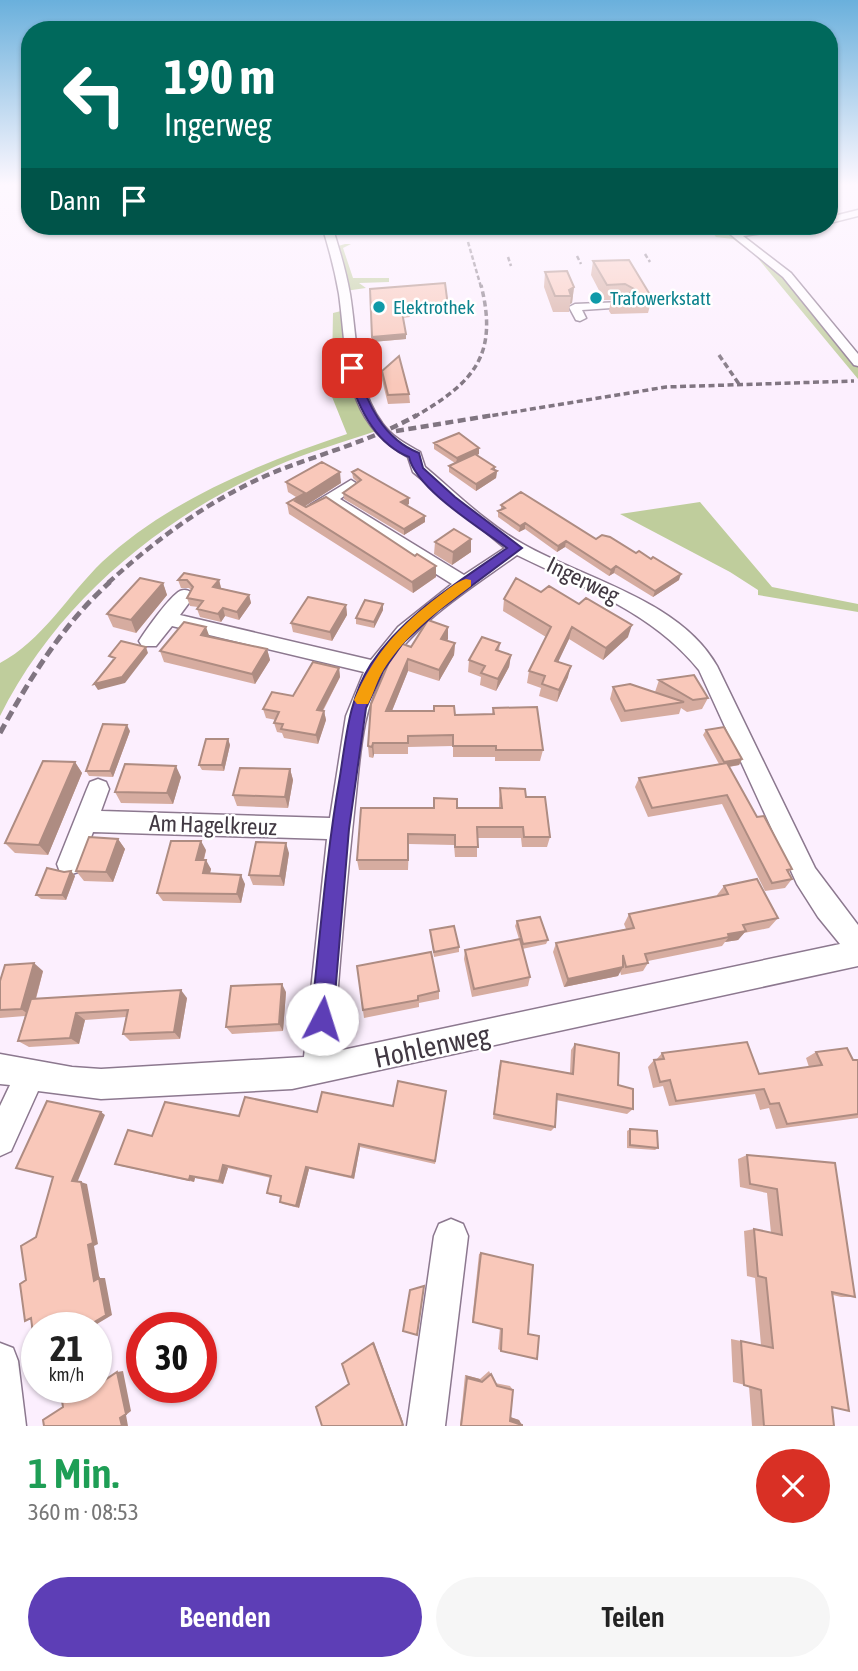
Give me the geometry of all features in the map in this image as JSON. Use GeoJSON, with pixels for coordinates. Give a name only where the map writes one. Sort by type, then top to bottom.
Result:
{"type":"FeatureCollection","features":[{"type":"Feature","properties":{"kind":"street","name":"Ingerweg"},"geometry":{"type":"LineString","coordinates":[[334,252],[344,292],[352,368],[359,393],[369,412],[397,449],[415,455],[418,469],[451,500],[516,548],[637,606],[688,643],[707,666],[806,876],[827,908],[858,945]]}},
{"type":"Feature","properties":{"kind":"street"},"geometry":{"type":"LineString","coordinates":[[757,252],[787,275],[858,362]]}},
{"type":"Feature","properties":{"kind":"street"},"geometry":{"type":"LineString","coordinates":[[580,318],[575,307],[622,305]]}},
{"type":"Feature","properties":{"kind":"street"},"geometry":{"type":"LineString","coordinates":[[307,511],[351,485]]}},
{"type":"Feature","properties":{"kind":"street"},"geometry":{"type":"LineString","coordinates":[[329,499],[465,584]]}},
{"type":"Feature","properties":{"kind":"street"},"geometry":{"type":"LineString","coordinates":[[317,1070],[340,829],[359,708],[376,668],[419,618],[516,548]]}},
{"type":"Feature","properties":{"kind":"street"},"geometry":{"type":"LineString","coordinates":[[149,641],[185,596]]}},
{"type":"Feature","properties":{"kind":"street"},"geometry":{"type":"LineString","coordinates":[[167,618],[376,668]]}},
{"type":"Feature","properties":{"kind":"street"},"geometry":{"type":"LineString","coordinates":[[69,864],[98,789]]}},
{"type":"Feature","properties":{"kind":"street","name":"Am Hagelkreuz"},"geometry":{"type":"LineString","coordinates":[[86,821],[340,829]]}},
{"type":"Feature","properties":{"kind":"street","name":"Hohlenweg"},"geometry":{"type":"LineString","coordinates":[[0,1069],[101,1084],[292,1074],[858,953]]}},
{"type":"Feature","properties":{"kind":"street"},"geometry":{"type":"LineString","coordinates":[[0,1140],[30,1074]]}},
{"type":"Feature","properties":{"kind":"street"},"geometry":{"type":"LineString","coordinates":[[426,1426],[451,1236]]}},
{"type":"Feature","properties":{"kind":"street"},"geometry":{"type":"LineString","coordinates":[[0,1362],[8,1426]]}},
{"type":"Feature","properties":{"kind":"green space"},"geometry":{"type":"Polygon","coordinates":[[[336,252],[344,252],[353,278],[389,278],[389,282],[359,283],[366,288],[345,291],[336,252]]]}},
{"type":"Feature","properties":{"kind":"green space"},"geometry":{"type":"Polygon","coordinates":[[[750,252],[758,252],[774,263],[858,363],[858,379],[750,252]]]}},
{"type":"Feature","properties":{"kind":"green space"},"geometry":{"type":"Polygon","coordinates":[[[345,310],[347,341],[379,430],[274,467],[191,512],[152,539],[115,568],[81,601],[23,675],[0,716],[0,663],[29,643],[102,562],[129,540],[187,501],[218,485],[282,457],[347,434],[328,387],[332,367],[333,313],[345,310]]]}},
{"type":"Feature","properties":{"kind":"green space"},"geometry":{"type":"Polygon","coordinates":[[[700,502],[772,587],[858,604],[858,612],[758,595],[758,590],[730,572],[620,514],[700,502]]]}},
{"type":"Feature","properties":{"kind":"building"},"geometry":{"type":"Polygon","coordinates":[[[629,260],[652,298],[614,299],[612,296],[629,294],[634,289],[625,284],[607,285],[593,261],[629,260]]]}},
{"type":"Feature","properties":{"kind":"building"},"geometry":{"type":"Polygon","coordinates":[[[567,271],[574,287],[569,290],[571,296],[555,296],[545,272],[567,271]]]}},
{"type":"Feature","properties":{"kind":"building"},"geometry":{"type":"Polygon","coordinates":[[[445,283],[448,306],[411,307],[410,312],[402,312],[406,334],[372,337],[370,289],[445,283]]]}},
{"type":"Feature","properties":{"kind":"building"},"geometry":{"type":"Polygon","coordinates":[[[399,356],[409,394],[388,395],[382,371],[399,356]]]}},
{"type":"Feature","properties":{"kind":"building"},"geometry":{"type":"Polygon","coordinates":[[[459,433],[479,448],[457,458],[434,443],[459,433]]]}},
{"type":"Feature","properties":{"kind":"building"},"geometry":{"type":"Polygon","coordinates":[[[475,454],[497,471],[476,484],[449,466],[475,454]]]}},
{"type":"Feature","properties":{"kind":"building"},"geometry":{"type":"Polygon","coordinates":[[[322,462],[340,472],[295,501],[306,507],[326,497],[415,556],[417,554],[436,566],[412,582],[287,503],[305,493],[286,482],[322,462]]]}},
{"type":"Feature","properties":{"kind":"building"},"geometry":{"type":"Polygon","coordinates":[[[358,469],[409,498],[401,502],[425,516],[404,529],[343,493],[361,480],[352,472],[358,469]]]}},
{"type":"Feature","properties":{"kind":"building"},"geometry":{"type":"Polygon","coordinates":[[[521,492],[596,539],[602,535],[610,537],[636,553],[639,551],[651,559],[653,557],[681,574],[655,591],[616,566],[611,570],[566,541],[558,546],[525,523],[520,526],[498,511],[505,508],[501,505],[521,492]]]}},
{"type":"Feature","properties":{"kind":"building"},"geometry":{"type":"Polygon","coordinates":[[[454,529],[471,539],[453,552],[435,542],[454,529]]]}},
{"type":"Feature","properties":{"kind":"building"},"geometry":{"type":"Polygon","coordinates":[[[184,573],[219,580],[213,587],[249,595],[237,612],[223,608],[218,614],[197,609],[203,601],[187,598],[193,587],[187,580],[178,580],[184,573]]]}},
{"type":"Feature","properties":{"kind":"building"},"geometry":{"type":"Polygon","coordinates":[[[140,578],[163,583],[131,620],[107,614],[140,578]]]}},
{"type":"Feature","properties":{"kind":"building"},"geometry":{"type":"Polygon","coordinates":[[[516,578],[541,592],[549,586],[579,604],[586,598],[632,625],[606,648],[572,627],[555,661],[571,666],[559,690],[542,684],[545,676],[529,671],[551,627],[504,599],[516,578]]]}},
{"type":"Feature","properties":{"kind":"building"},"geometry":{"type":"Polygon","coordinates":[[[308,597],[346,605],[330,632],[291,623],[308,597]]]}},
{"type":"Feature","properties":{"kind":"building"},"geometry":{"type":"Polygon","coordinates":[[[365,600],[383,604],[374,622],[356,618],[365,600]]]}},
{"type":"Feature","properties":{"kind":"building"},"geometry":{"type":"Polygon","coordinates":[[[428,620],[448,627],[441,639],[455,643],[439,670],[408,659],[386,711],[434,711],[434,706],[454,706],[455,715],[494,714],[493,708],[537,707],[543,750],[453,746],[453,735],[408,736],[408,743],[373,743],[372,747],[368,746],[371,704],[395,648],[400,643],[411,647],[428,620]]]}},
{"type":"Feature","properties":{"kind":"building"},"geometry":{"type":"Polygon","coordinates":[[[184,622],[206,627],[201,635],[267,649],[252,674],[160,651],[184,622]]]}},
{"type":"Feature","properties":{"kind":"building"},"geometry":{"type":"Polygon","coordinates":[[[482,637],[500,643],[496,650],[511,655],[498,679],[481,673],[485,666],[469,660],[482,637]]]}},
{"type":"Feature","properties":{"kind":"building"},"geometry":{"type":"Polygon","coordinates":[[[121,641],[146,647],[122,677],[94,684],[115,658],[109,656],[121,641]]]}},
{"type":"Feature","properties":{"kind":"building"},"geometry":{"type":"Polygon","coordinates":[[[313,662],[339,668],[317,710],[324,711],[316,735],[281,729],[283,724],[274,723],[279,712],[263,709],[272,692],[293,696],[313,662]]]}},
{"type":"Feature","properties":{"kind":"building"},"geometry":{"type":"Polygon","coordinates":[[[694,675],[708,698],[693,700],[659,680],[694,675]]]}},
{"type":"Feature","properties":{"kind":"building"},"geometry":{"type":"Polygon","coordinates":[[[630,684],[684,702],[625,711],[613,687],[630,684]]]}},
{"type":"Feature","properties":{"kind":"building"},"geometry":{"type":"Polygon","coordinates":[[[103,724],[127,725],[110,771],[86,771],[103,724]]]}},
{"type":"Feature","properties":{"kind":"building"},"geometry":{"type":"Polygon","coordinates":[[[724,727],[742,759],[724,762],[706,730],[724,727]]]}},
{"type":"Feature","properties":{"kind":"building"},"geometry":{"type":"Polygon","coordinates":[[[206,739],[228,739],[222,765],[199,765],[206,739]]]}},
{"type":"Feature","properties":{"kind":"building"},"geometry":{"type":"Polygon","coordinates":[[[43,761],[75,762],[39,845],[5,843],[43,761]]]}},
{"type":"Feature","properties":{"kind":"building"},"geometry":{"type":"Polygon","coordinates":[[[727,763],[757,817],[764,816],[792,869],[787,870],[792,879],[772,883],[727,795],[652,808],[639,778],[727,763]]]}},
{"type":"Feature","properties":{"kind":"building"},"geometry":{"type":"Polygon","coordinates":[[[125,764],[176,766],[167,793],[115,792],[125,764]]]}},
{"type":"Feature","properties":{"kind":"building"},"geometry":{"type":"Polygon","coordinates":[[[240,768],[290,769],[285,797],[233,795],[240,768]]]}},
{"type":"Feature","properties":{"kind":"building"},"geometry":{"type":"Polygon","coordinates":[[[500,788],[525,789],[526,797],[545,797],[550,837],[524,837],[523,827],[477,827],[478,847],[455,847],[455,835],[408,834],[408,860],[357,860],[361,808],[434,808],[434,798],[457,799],[457,808],[502,808],[500,788]]]}},
{"type":"Feature","properties":{"kind":"building"},"geometry":{"type":"Polygon","coordinates":[[[89,837],[118,839],[106,872],[76,871],[89,837]]]}},
{"type":"Feature","properties":{"kind":"building"},"geometry":{"type":"Polygon","coordinates":[[[171,841],[201,841],[196,860],[206,860],[203,873],[241,875],[237,894],[157,893],[171,841]]]}},
{"type":"Feature","properties":{"kind":"building"},"geometry":{"type":"Polygon","coordinates":[[[256,842],[286,843],[280,876],[249,875],[256,842]]]}},
{"type":"Feature","properties":{"kind":"building"},"geometry":{"type":"Polygon","coordinates":[[[47,868],[71,871],[62,895],[36,895],[47,868]]]}},
{"type":"Feature","properties":{"kind":"building"},"geometry":{"type":"Polygon","coordinates":[[[757,879],[778,918],[743,925],[746,931],[728,934],[729,937],[645,954],[648,963],[626,967],[623,955],[623,967],[568,979],[556,943],[634,928],[629,914],[728,894],[724,886],[757,879]]]}},
{"type":"Feature","properties":{"kind":"building"},"geometry":{"type":"Polygon","coordinates":[[[540,917],[548,940],[523,944],[517,921],[540,917]]]}},
{"type":"Feature","properties":{"kind":"building"},"geometry":{"type":"Polygon","coordinates":[[[454,926],[459,947],[434,952],[430,930],[454,926]]]}},
{"type":"Feature","properties":{"kind":"building"},"geometry":{"type":"Polygon","coordinates":[[[520,939],[530,977],[474,989],[465,950],[520,939]]]}},
{"type":"Feature","properties":{"kind":"building"},"geometry":{"type":"Polygon","coordinates":[[[431,952],[439,991],[418,996],[418,1000],[363,1010],[357,966],[431,952]]]}},
{"type":"Feature","properties":{"kind":"building"},"geometry":{"type":"Polygon","coordinates":[[[34,963],[21,1009],[0,1010],[0,981],[5,965],[34,963]]]}},
{"type":"Feature","properties":{"kind":"building"},"geometry":{"type":"Polygon","coordinates":[[[282,984],[279,1024],[226,1027],[231,986],[282,984]]]}},
{"type":"Feature","properties":{"kind":"building"},"geometry":{"type":"Polygon","coordinates":[[[181,990],[174,1032],[123,1034],[128,1010],[76,1013],[70,1038],[18,1041],[31,999],[181,990]]]}},
{"type":"Feature","properties":{"kind":"building"},"geometry":{"type":"Polygon","coordinates":[[[747,1042],[759,1074],[822,1065],[816,1052],[847,1048],[853,1060],[858,1060],[858,1114],[787,1124],[779,1103],[770,1104],[764,1089],[676,1101],[670,1080],[660,1082],[654,1060],[664,1059],[662,1053],[747,1042]]]}},
{"type":"Feature","properties":{"kind":"building"},"geometry":{"type":"Polygon","coordinates":[[[575,1044],[619,1053],[618,1085],[633,1089],[633,1109],[557,1094],[555,1127],[494,1114],[501,1061],[573,1074],[575,1044]]]}},
{"type":"Feature","properties":{"kind":"building"},"geometry":{"type":"Polygon","coordinates":[[[398,1081],[446,1091],[435,1161],[359,1144],[352,1177],[306,1167],[296,1206],[280,1202],[281,1196],[267,1193],[271,1176],[223,1165],[219,1181],[190,1176],[189,1180],[115,1164],[128,1130],[152,1136],[165,1102],[239,1116],[245,1097],[317,1112],[322,1092],[393,1106],[398,1081]]]}},
{"type":"Feature","properties":{"kind":"building"},"geometry":{"type":"Polygon","coordinates":[[[47,1101],[101,1112],[72,1181],[81,1182],[93,1243],[88,1245],[94,1281],[99,1278],[105,1312],[24,1312],[20,1284],[26,1280],[21,1246],[36,1237],[53,1177],[16,1168],[47,1101]]]}},
{"type":"Feature","properties":{"kind":"building"},"geometry":{"type":"Polygon","coordinates":[[[630,1129],[657,1131],[658,1148],[630,1145],[630,1129]]]}},
{"type":"Feature","properties":{"kind":"building"},"geometry":{"type":"Polygon","coordinates":[[[747,1155],[835,1163],[855,1297],[832,1292],[849,1411],[832,1407],[834,1426],[764,1426],[761,1390],[744,1385],[741,1341],[773,1348],[766,1278],[758,1276],[754,1229],[782,1235],[777,1189],[750,1184],[747,1155]]]}},
{"type":"Feature","properties":{"kind":"building"},"geometry":{"type":"Polygon","coordinates":[[[481,1253],[533,1265],[528,1334],[539,1336],[537,1359],[501,1351],[502,1329],[473,1322],[481,1253]]]}},
{"type":"Feature","properties":{"kind":"building"},"geometry":{"type":"Polygon","coordinates":[[[424,1286],[417,1335],[403,1331],[410,1290],[424,1286]]]}},
{"type":"Feature","properties":{"kind":"building"},"geometry":{"type":"Polygon","coordinates":[[[373,1343],[403,1425],[322,1426],[316,1407],[349,1384],[342,1364],[373,1343]]]}},
{"type":"Feature","properties":{"kind":"building"},"geometry":{"type":"Polygon","coordinates":[[[117,1372],[126,1414],[120,1418],[122,1426],[44,1426],[43,1420],[63,1407],[62,1403],[112,1403],[112,1375],[117,1372]]]}},
{"type":"Feature","properties":{"kind":"building"},"geometry":{"type":"Polygon","coordinates":[[[491,1374],[497,1386],[513,1390],[510,1421],[522,1426],[461,1426],[467,1378],[482,1382],[491,1374]]]}},
{"type":"Feature","properties":{"kind":"railway"},"geometry":{"type":"LineString","coordinates":[[471,252],[481,287]]}},
{"type":"Feature","properties":{"kind":"railway"},"geometry":{"type":"LineString","coordinates":[[645,254],[650,262]]}},
{"type":"Feature","properties":{"kind":"railway"},"geometry":{"type":"LineString","coordinates":[[577,256],[581,264]]}},
{"type":"Feature","properties":{"kind":"railway"},"geometry":{"type":"LineString","coordinates":[[508,257],[511,266]]}},
{"type":"Feature","properties":{"kind":"railway"},"geometry":{"type":"LineString","coordinates":[[414,417],[452,392],[476,365],[483,349],[486,331],[486,310],[481,285]]}},
{"type":"Feature","properties":{"kind":"railway"},"geometry":{"type":"LineString","coordinates":[[719,355],[739,384]]}},
{"type":"Feature","properties":{"kind":"railway"},"geometry":{"type":"LineString","coordinates":[[483,417],[666,387],[854,381]]}},
{"type":"Feature","properties":{"kind":"railway"},"geometry":{"type":"LineString","coordinates":[[108,583],[169,533],[234,491],[282,469],[385,431],[417,415]]}},
{"type":"Feature","properties":{"kind":"railway"},"geometry":{"type":"LineString","coordinates":[[396,431],[494,415]]}},
{"type":"Feature","properties":{"kind":"railway"},"geometry":{"type":"LineString","coordinates":[[0,733],[23,692],[62,634],[110,582]]}},
{"type":"Feature","properties":{"kind":"slow traffic"},"geometry":{"type":"LineString","coordinates":[[362,700],[376,668],[398,640],[419,618],[466,583]]}},
{"type":"Feature","properties":{"kind":"place","name":"Trafowerkstatt"},"geometry":{"type":"Point","coordinates":[596,298]}},
{"type":"Feature","properties":{"kind":"place","name":"Elektrothek"},"geometry":{"type":"Point","coordinates":[379,307]}},
{"type":"Feature","properties":{"kind":"route"},"geometry":{"type":"LineString","coordinates":[[322,1019],[340,829],[352,739],[359,708],[376,668],[419,618],[516,548],[451,500],[418,469],[415,455],[397,449],[369,412],[359,393],[352,368]]}}]}
